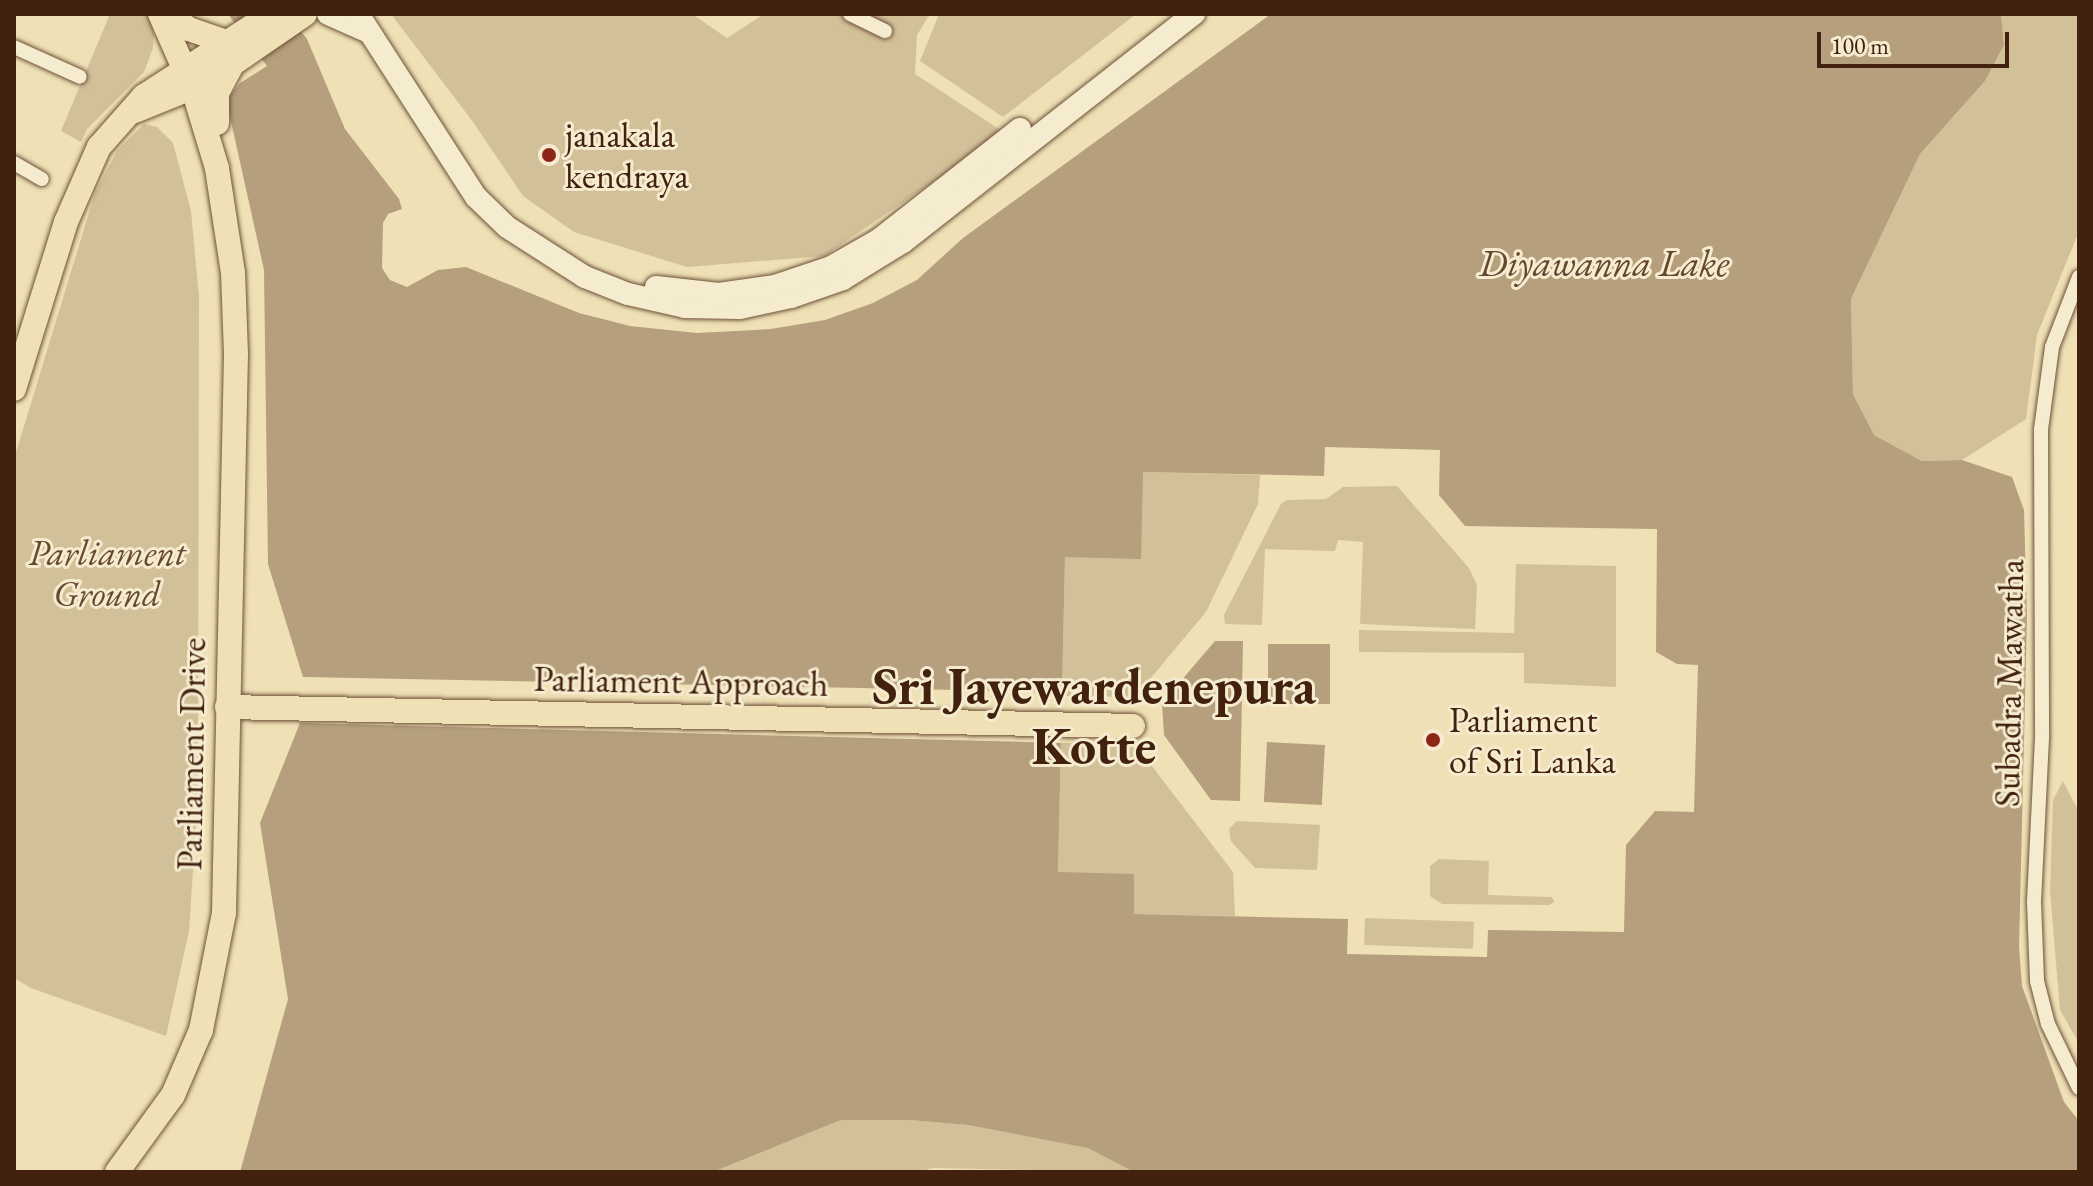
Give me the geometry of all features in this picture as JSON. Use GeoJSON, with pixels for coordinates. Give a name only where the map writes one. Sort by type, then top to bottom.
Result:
{"type":"FeatureCollection","features":[{"type":"Feature","properties":{"kind":"main road"},"geometry":{"type":"LineString","coordinates":[[217,123],[217,93],[238,50],[271,14]]}},
{"type":"Feature","properties":{"kind":"main road"},"geometry":{"type":"LineString","coordinates":[[137,104],[196,76],[304,14]]}},
{"type":"Feature","properties":{"kind":"main road"},"geometry":{"type":"LineString","coordinates":[[328,14],[366,20],[508,217],[548,246],[586,266],[633,284],[719,294],[806,278],[880,239],[1170,14]]}},
{"type":"Feature","properties":{"kind":"main road"},"geometry":{"type":"LineString","coordinates":[[366,20],[476,197],[507,227],[585,277],[628,294],[685,307],[740,308],[843,279],[903,242],[1194,14]]}},
{"type":"Feature","properties":{"kind":"main road"},"geometry":{"type":"LineString","coordinates":[[165,15],[238,50]]}},
{"type":"Feature","properties":{"kind":"main road"},"geometry":{"type":"LineString","coordinates":[[165,15],[196,76]]}},
{"type":"Feature","properties":{"kind":"main road"},"geometry":{"type":"LineString","coordinates":[[14,389],[80,185],[99,147],[137,104],[159,66],[165,15]]}},
{"type":"Feature","properties":{"kind":"main road","name":"Parliament Drive"},"geometry":{"type":"LineString","coordinates":[[196,76],[217,123],[217,168]]}},
{"type":"Feature","properties":{"kind":"main road","name":"Parliament Drive"},"geometry":{"type":"LineString","coordinates":[[117,1172],[173,1095],[201,1030],[224,913],[236,354],[233,273],[217,168],[196,76]]}},
{"type":"Feature","properties":{"kind":"main road","name":"Parliament Approach"},"geometry":{"type":"LineString","coordinates":[[227,701],[1134,719]]}},
{"type":"Feature","properties":{"kind":"street"},"geometry":{"type":"LineString","coordinates":[[850,14],[885,31]]}},
{"type":"Feature","properties":{"kind":"street"},"geometry":{"type":"LineString","coordinates":[[14,47],[80,77]]}},
{"type":"Feature","properties":{"kind":"street"},"geometry":{"type":"LineString","coordinates":[[14,163],[42,179]]}},
{"type":"Feature","properties":{"kind":"street","name":"Subadra Mawatha"},"geometry":{"type":"LineString","coordinates":[[2079,277],[2052,347],[2041,429],[2034,902],[2037,981],[2048,1024],[2079,1088]]}},
{"type":"Feature","properties":{"kind":"green space"},"geometry":{"type":"Polygon","coordinates":[[[110,14],[147,14],[154,32],[153,48],[144,72],[87,129],[81,142],[61,131],[110,14]]]}},
{"type":"Feature","properties":{"kind":"green space"},"geometry":{"type":"Polygon","coordinates":[[[391,14],[692,14],[727,38],[764,14],[930,14],[917,35],[915,74],[1005,133],[824,256],[687,267],[574,232],[523,196],[473,122],[391,14]]]}},
{"type":"Feature","properties":{"kind":"green space"},"geometry":{"type":"Polygon","coordinates":[[[939,14],[1136,14],[1003,117],[920,61],[939,14]]]}},
{"type":"Feature","properties":{"kind":"green space"},"geometry":{"type":"Polygon","coordinates":[[[2001,14],[2079,14],[2079,231],[2037,335],[2026,419],[1962,460],[1922,461],[1874,435],[1853,394],[1851,299],[1920,154],[1985,81],[2004,45],[2001,14]]]}},
{"type":"Feature","properties":{"kind":"green space","name":"Parliament Ground"},"geometry":{"type":"Polygon","coordinates":[[[144,124],[157,127],[173,143],[191,211],[199,297],[198,795],[189,931],[166,1036],[31,988],[14,978],[14,459],[95,193],[117,151],[144,124]]]}},
{"type":"Feature","properties":{"kind":"green space"},"geometry":{"type":"Polygon","coordinates":[[[1143,472],[1260,475],[1258,504],[1206,612],[1135,697],[1062,696],[1065,557],[1143,472]]]}},
{"type":"Feature","properties":{"kind":"green space"},"geometry":{"type":"Polygon","coordinates":[[[1397,486],[1469,568],[1477,585],[1475,629],[1360,624],[1363,542],[1338,540],[1335,551],[1265,549],[1262,625],[1225,624],[1224,615],[1281,504],[1287,500],[1326,499],[1343,487],[1397,486]]]}},
{"type":"Feature","properties":{"kind":"green space"},"geometry":{"type":"Polygon","coordinates":[[[1516,564],[1616,566],[1616,687],[1524,683],[1524,653],[1359,652],[1359,630],[1514,633],[1516,564]]]}},
{"type":"Feature","properties":{"kind":"green space"},"geometry":{"type":"Polygon","coordinates":[[[1061,743],[1135,744],[1233,872],[1235,916],[1133,914],[1058,873],[1061,743]]]}},
{"type":"Feature","properties":{"kind":"green space"},"geometry":{"type":"Polygon","coordinates":[[[2063,781],[2079,812],[2079,1043],[2060,1010],[2050,891],[2053,800],[2063,781]]]}},
{"type":"Feature","properties":{"kind":"green space"},"geometry":{"type":"Polygon","coordinates":[[[1237,821],[1320,825],[1317,870],[1255,868],[1231,841],[1229,829],[1237,821]]]}},
{"type":"Feature","properties":{"kind":"green space"},"geometry":{"type":"Polygon","coordinates":[[[1439,859],[1489,861],[1488,895],[1552,897],[1554,902],[1549,905],[1442,904],[1430,896],[1430,866],[1439,859]]]}},
{"type":"Feature","properties":{"kind":"green space"},"geometry":{"type":"Polygon","coordinates":[[[1365,918],[1474,922],[1473,949],[1364,945],[1365,918]]]}},
{"type":"Feature","properties":{"kind":"green space"},"geometry":{"type":"Polygon","coordinates":[[[841,1120],[909,1120],[968,1125],[1089,1148],[1134,1172],[933,1168],[918,1172],[713,1172],[841,1120]]]}},
{"type":"Feature","properties":{"kind":"water","name":"Diyawanna Lake"},"geometry":{"type":"Polygon","coordinates":[[[228,14],[287,14],[307,39],[345,129],[399,199],[402,209],[388,214],[383,223],[382,268],[390,280],[407,287],[438,270],[466,267],[579,313],[630,326],[697,333],[771,329],[825,320],[873,303],[917,280],[963,238],[1271,14],[2001,14],[2004,45],[1985,81],[1920,154],[1851,299],[1853,394],[1874,435],[1922,461],[1962,460],[2012,477],[2024,510],[2027,617],[2019,947],[2022,986],[2064,1102],[2079,1121],[2079,1172],[1134,1172],[1088,1148],[968,1125],[909,1120],[841,1120],[713,1172],[240,1172],[288,999],[260,823],[300,723],[1061,743],[1058,872],[1134,874],[1134,914],[1348,919],[1347,954],[1487,957],[1488,930],[1624,932],[1626,845],[1655,811],[1694,812],[1698,665],[1677,664],[1656,652],[1657,529],[1465,526],[1439,495],[1440,450],[1325,447],[1324,476],[1143,472],[1141,559],[1065,557],[1062,692],[303,677],[268,564],[264,270],[228,108],[230,96],[240,83],[267,66],[228,14]]]}},
{"type":"Feature","properties":{"kind":"water"},"geometry":{"type":"Polygon","coordinates":[[[1215,641],[1243,641],[1240,801],[1211,800],[1164,735],[1162,703],[1215,641]]]}},
{"type":"Feature","properties":{"kind":"water"},"geometry":{"type":"Polygon","coordinates":[[[1268,644],[1330,644],[1330,704],[1268,704],[1268,644]]]}},
{"type":"Feature","properties":{"kind":"water"},"geometry":{"type":"Polygon","coordinates":[[[1267,742],[1325,745],[1322,805],[1264,802],[1267,742]]]}},
{"type":"Feature","properties":{"kind":"place","name":"janakala kendraya"},"geometry":{"type":"Point","coordinates":[549,155]}},
{"type":"Feature","properties":{"kind":"place","name":"Parliament of Sri Lanka"},"geometry":{"type":"Point","coordinates":[1433,740]}},
{"type":"Feature","properties":{"kind":"district","name":"Sri Jayewardenepura Kotte"},"geometry":{"type":"Point","coordinates":[1094,716]}}]}
